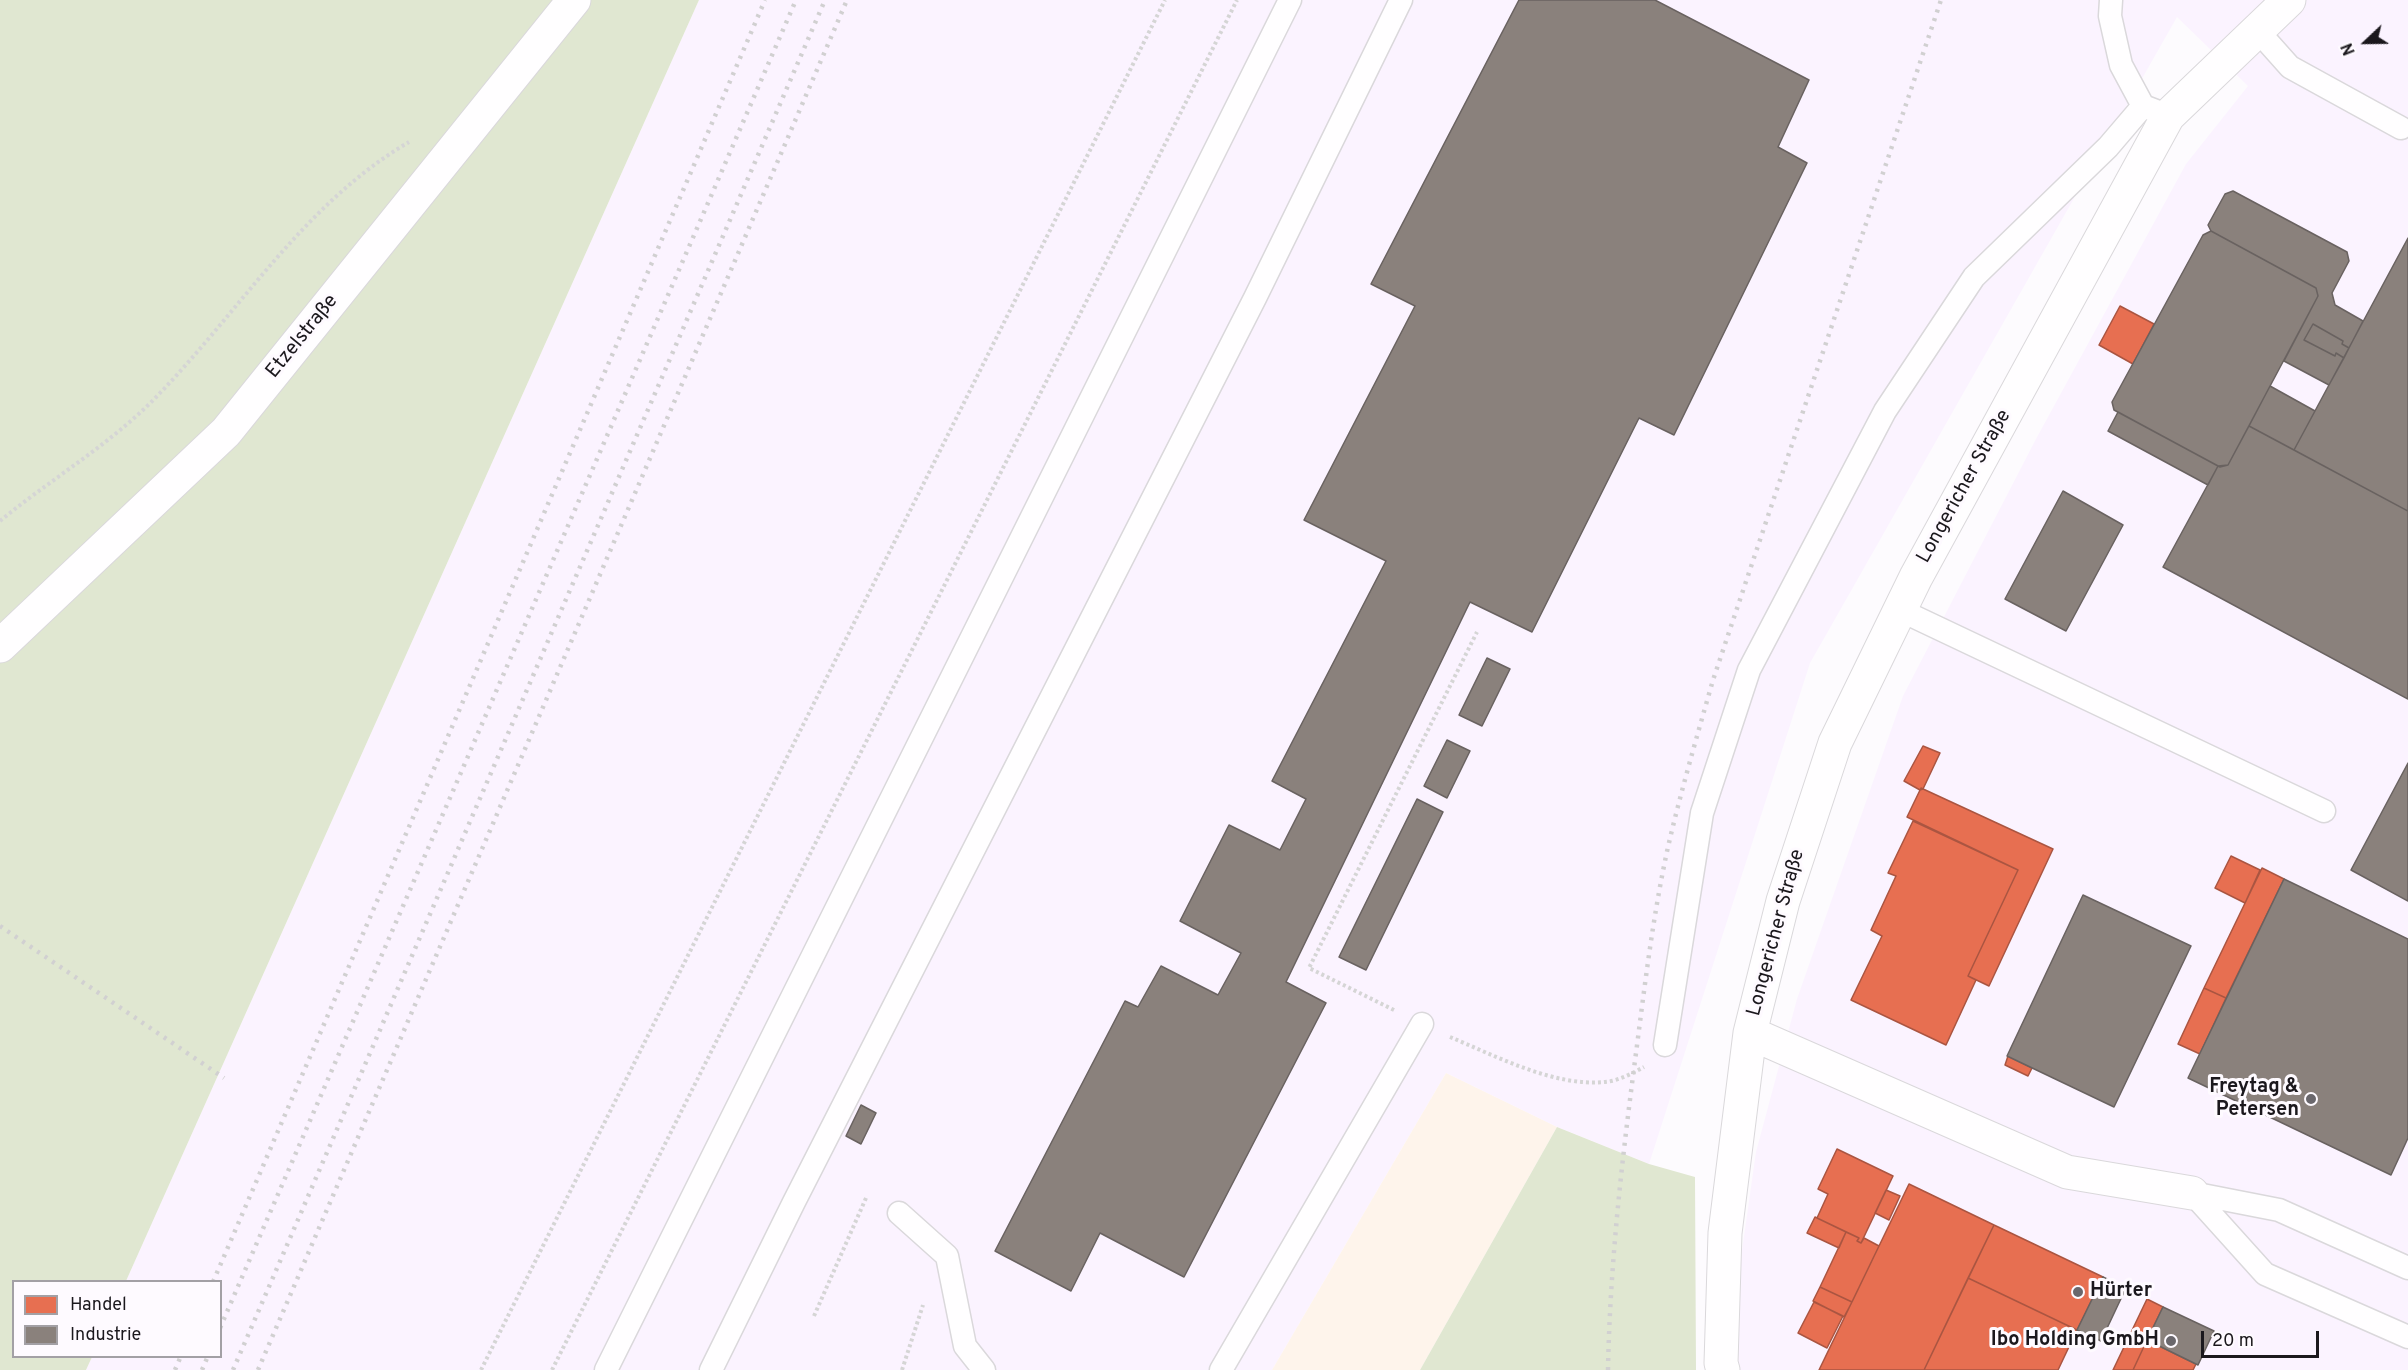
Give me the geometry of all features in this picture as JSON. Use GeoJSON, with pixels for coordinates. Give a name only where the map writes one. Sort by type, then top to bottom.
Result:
{"type":"FeatureCollection","features":[{"type":"Feature","properties":{"kind":"street","name":"Etzelstraße"},"geometry":{"type":"LineString","coordinates":[[0,646],[226,432],[574,0]]}},
{"type":"Feature","properties":{"kind":"street","name":"Longericher Straße"},"geometry":{"type":"LineString","coordinates":[[1723,1370],[1721,1363],[1725,1233],[1750,1033],[1783,901],[1835,743],[1916,577],[2156,111],[2258,30],[2289,0]]}},
{"type":"Feature","properties":{"kind":"street","name":"Longericher Straße"},"geometry":{"type":"LineString","coordinates":[[1750,1033],[2067,1172],[2192,1193]]}},
{"type":"Feature","properties":{"kind":"lane"},"geometry":{"type":"LineString","coordinates":[[606,1370],[1290,0]]}},
{"type":"Feature","properties":{"kind":"lane"},"geometry":{"type":"LineString","coordinates":[[711,1370],[794,1202],[1256,298],[1401,0]]}},
{"type":"Feature","properties":{"kind":"lane"},"geometry":{"type":"LineString","coordinates":[[1665,1045],[1702,813],[1749,670],[1885,411],[1974,277],[2108,147],[2156,111],[2121,65],[2110,16],[2111,0]]}},
{"type":"Feature","properties":{"kind":"lane"},"geometry":{"type":"LineString","coordinates":[[2258,30],[2290,67],[2401,128]]}},
{"type":"Feature","properties":{"kind":"lane"},"geometry":{"type":"LineString","coordinates":[[1900,610],[2324,811]]}},
{"type":"Feature","properties":{"kind":"lane"},"geometry":{"type":"LineString","coordinates":[[1221,1370],[1422,1024]]}},
{"type":"Feature","properties":{"kind":"lane"},"geometry":{"type":"LineString","coordinates":[[2192,1193],[2279,1210],[2408,1268]]}},
{"type":"Feature","properties":{"kind":"lane"},"geometry":{"type":"LineString","coordinates":[[2192,1193],[2265,1274],[2408,1337]]}},
{"type":"Feature","properties":{"kind":"lane"},"geometry":{"type":"LineString","coordinates":[[899,1213],[947,1256],[965,1346],[984,1370]]}},
{"type":"Feature","properties":{"kind":"path"},"geometry":{"type":"LineString","coordinates":[[481,1370],[1165,0]]}},
{"type":"Feature","properties":{"kind":"path"},"geometry":{"type":"LineString","coordinates":[[552,1370],[1237,0]]}},
{"type":"Feature","properties":{"kind":"path"},"geometry":{"type":"LineString","coordinates":[[0,521],[128,423],[159,394],[294,241],[350,184],[385,156],[411,141]]}},
{"type":"Feature","properties":{"kind":"path"},"geometry":{"type":"LineString","coordinates":[[1477,632],[1309,968],[1446,1036],[1523,1067],[1563,1079],[1606,1082],[1633,1073],[1646,1066],[1665,1045]]}},
{"type":"Feature","properties":{"kind":"path"},"geometry":{"type":"LineString","coordinates":[[814,1316],[866,1198]]}},
{"type":"Feature","properties":{"kind":"path"},"geometry":{"type":"LineString","coordinates":[[902,1370],[917,1319],[943,1252]]}},
{"type":"Feature","properties":{"kind":"shaded area"},"geometry":{"type":"Polygon","coordinates":[[[699,0],[2408,0],[2408,1370],[1725,1370],[1756,1152],[1797,999],[1903,696],[2036,439],[2186,164],[2248,86],[2177,17],[1810,663],[1649,1164],[1557,1127],[1446,1073],[1272,1370],[86,1370],[92,1358],[222,1358],[222,1280],[126,1280],[699,0]]]}},
{"type":"Feature","properties":{"kind":"shaded area"},"geometry":{"type":"Polygon","coordinates":[[[1446,1073],[1557,1127],[1420,1370],[1272,1370],[1446,1073]]]}},
{"type":"Feature","properties":{"kind":"green space"},"geometry":{"type":"Polygon","coordinates":[[[0,0],[699,0],[126,1280],[12,1280],[12,1358],[92,1358],[86,1370],[0,1370],[0,0]]]}},
{"type":"Feature","properties":{"kind":"green space"},"geometry":{"type":"Polygon","coordinates":[[[1557,1127],[1649,1164],[1695,1177],[1696,1370],[1420,1370],[1557,1127]]]}},
{"type":"Feature","properties":{"kind":"building: Handel"},"geometry":{"type":"Polygon","coordinates":[[[2120,306],[2154,324],[2133,364],[2099,345],[2120,306]]]}},
{"type":"Feature","properties":{"kind":"building: Handel"},"geometry":{"type":"Polygon","coordinates":[[[1923,746],[1940,753],[1923,789],[1920,790],[1904,781],[1923,746]]]}},
{"type":"Feature","properties":{"kind":"building: Handel"},"geometry":{"type":"Polygon","coordinates":[[[1921,788],[2053,849],[1989,986],[1968,976],[2018,870],[1907,817],[1921,788]]]}},
{"type":"Feature","properties":{"kind":"building: Handel"},"geometry":{"type":"Polygon","coordinates":[[[1913,821],[2018,870],[1968,976],[1976,980],[1946,1045],[1851,1000],[1882,936],[1871,930],[1896,876],[1888,873],[1913,821]]]}},
{"type":"Feature","properties":{"kind":"building: Handel"},"geometry":{"type":"Polygon","coordinates":[[[2231,856],[2260,870],[2245,903],[2215,888],[2231,856]]]}},
{"type":"Feature","properties":{"kind":"building: Handel"},"geometry":{"type":"Polygon","coordinates":[[[2262,868],[2284,879],[2226,998],[2204,988],[2262,868]]]}},
{"type":"Feature","properties":{"kind":"building: Handel"},"geometry":{"type":"Polygon","coordinates":[[[2204,988],[2226,998],[2200,1054],[2178,1044],[2204,988]]]}},
{"type":"Feature","properties":{"kind":"building: Handel"},"geometry":{"type":"Polygon","coordinates":[[[2008,1056],[2032,1068],[2028,1076],[2005,1065],[2008,1056]]]}},
{"type":"Feature","properties":{"kind":"building: Handel"},"geometry":{"type":"Polygon","coordinates":[[[1837,1149],[1893,1176],[1861,1243],[1857,1241],[1859,1238],[1817,1218],[1828,1194],[1818,1189],[1837,1149]]]}},
{"type":"Feature","properties":{"kind":"building: Handel"},"geometry":{"type":"Polygon","coordinates":[[[1909,1184],[1994,1225],[1924,1370],[1819,1370],[1909,1184]]]}},
{"type":"Feature","properties":{"kind":"building: Handel"},"geometry":{"type":"Polygon","coordinates":[[[1886,1190],[1900,1196],[1889,1220],[1875,1213],[1886,1190]]]}},
{"type":"Feature","properties":{"kind":"building: Handel"},"geometry":{"type":"Polygon","coordinates":[[[1815,1217],[1846,1232],[1839,1248],[1807,1233],[1815,1217]]]}},
{"type":"Feature","properties":{"kind":"building: Handel"},"geometry":{"type":"Polygon","coordinates":[[[1994,1225],[2103,1277],[2077,1330],[1968,1278],[1994,1225]]]}},
{"type":"Feature","properties":{"kind":"building: Handel"},"geometry":{"type":"Polygon","coordinates":[[[1846,1232],[1859,1238],[1857,1241],[1861,1243],[1864,1238],[1879,1246],[1852,1302],[1820,1287],[1846,1232]]]}},
{"type":"Feature","properties":{"kind":"building: Handel"},"geometry":{"type":"Polygon","coordinates":[[[1968,1278],[2077,1330],[2058,1370],[1924,1370],[1968,1278]]]}},
{"type":"Feature","properties":{"kind":"building: Handel"},"geometry":{"type":"Polygon","coordinates":[[[1820,1287],[1852,1302],[1844,1317],[1813,1301],[1820,1287]]]}},
{"type":"Feature","properties":{"kind":"building: Handel"},"geometry":{"type":"Polygon","coordinates":[[[2147,1299],[2163,1307],[2133,1370],[2113,1370],[2147,1299]]]}},
{"type":"Feature","properties":{"kind":"building: Handel"},"geometry":{"type":"Polygon","coordinates":[[[1814,1302],[1843,1316],[1827,1348],[1798,1333],[1814,1302]]]}},
{"type":"Feature","properties":{"kind":"building: Handel"},"geometry":{"type":"Polygon","coordinates":[[[2147,1340],[2196,1364],[2193,1370],[2133,1370],[2147,1340]]]}},
{"type":"Feature","properties":{"kind":"building: Industrie"},"geometry":{"type":"Polygon","coordinates":[[[1519,0],[1655,0],[1809,80],[1778,147],[1807,163],[1674,435],[1639,418],[1532,632],[1470,602],[1286,982],[1326,1003],[1184,1277],[1100,1233],[1071,1291],[995,1251],[1125,1001],[1138,1007],[1161,966],[1218,995],[1241,953],[1180,921],[1229,825],[1280,850],[1306,799],[1272,781],[1386,561],[1304,520],[1415,306],[1371,284],[1519,0]]]}},
{"type":"Feature","properties":{"kind":"building: Industrie"},"geometry":{"type":"Polygon","coordinates":[[[2233,191],[2347,252],[2349,261],[2332,293],[2335,305],[2363,321],[2349,348],[2342,344],[2343,341],[2313,324],[2304,340],[2335,356],[2336,353],[2344,358],[2329,385],[2284,361],[2318,296],[2316,288],[2211,231],[2208,225],[2225,194],[2233,191]]]}},
{"type":"Feature","properties":{"kind":"building: Industrie"},"geometry":{"type":"Polygon","coordinates":[[[2211,231],[2316,288],[2318,296],[2228,465],[2220,467],[2114,410],[2112,402],[2203,235],[2211,231]]]}},
{"type":"Feature","properties":{"kind":"building: Industrie"},"geometry":{"type":"Polygon","coordinates":[[[2408,238],[2408,511],[2294,450],[2408,238]]]}},
{"type":"Feature","properties":{"kind":"building: Industrie"},"geometry":{"type":"Polygon","coordinates":[[[2313,324],[2343,341],[2342,344],[2349,348],[2344,358],[2336,353],[2335,356],[2304,340],[2313,324]]]}},
{"type":"Feature","properties":{"kind":"building: Industrie"},"geometry":{"type":"Polygon","coordinates":[[[2270,386],[2315,411],[2294,450],[2249,426],[2270,386]]]}},
{"type":"Feature","properties":{"kind":"building: Industrie"},"geometry":{"type":"Polygon","coordinates":[[[2118,412],[2218,466],[2208,485],[2108,431],[2118,412]]]}},
{"type":"Feature","properties":{"kind":"building: Industrie"},"geometry":{"type":"Polygon","coordinates":[[[2249,426],[2408,511],[2408,699],[2163,567],[2218,466],[2228,465],[2249,426]]]}},
{"type":"Feature","properties":{"kind":"building: Industrie"},"geometry":{"type":"Polygon","coordinates":[[[2063,491],[2123,525],[2066,631],[2005,599],[2063,491]]]}},
{"type":"Feature","properties":{"kind":"building: Industrie"},"geometry":{"type":"Polygon","coordinates":[[[1487,658],[1510,669],[1482,726],[1459,715],[1487,658]]]}},
{"type":"Feature","properties":{"kind":"building: Industrie"},"geometry":{"type":"Polygon","coordinates":[[[1447,740],[1470,751],[1447,798],[1424,786],[1447,740]]]}},
{"type":"Feature","properties":{"kind":"building: Industrie"},"geometry":{"type":"Polygon","coordinates":[[[2408,763],[2408,901],[2351,870],[2408,763]]]}},
{"type":"Feature","properties":{"kind":"building: Industrie"},"geometry":{"type":"Polygon","coordinates":[[[1417,799],[1443,812],[1366,970],[1339,957],[1417,799]]]}},
{"type":"Feature","properties":{"kind":"building: Industrie"},"geometry":{"type":"Polygon","coordinates":[[[2284,879],[2408,939],[2408,1138],[2391,1175],[2188,1078],[2284,879]]]}},
{"type":"Feature","properties":{"kind":"building: Industrie"},"geometry":{"type":"Polygon","coordinates":[[[2083,895],[2191,946],[2114,1107],[2007,1056],[2083,895]]]}},
{"type":"Feature","properties":{"kind":"building: Industrie"},"geometry":{"type":"Polygon","coordinates":[[[861,1105],[876,1113],[861,1144],[846,1136],[861,1105]]]}},
{"type":"Feature","properties":{"kind":"building: Industrie"},"geometry":{"type":"Polygon","coordinates":[[[2103,1277],[2126,1288],[2101,1341],[2077,1330],[2103,1277]]]}},
{"type":"Feature","properties":{"kind":"building: Industrie"},"geometry":{"type":"Polygon","coordinates":[[[2163,1307],[2214,1331],[2198,1365],[2147,1340],[2163,1307]]]}},
{"type":"Feature","properties":{"kind":"railway"},"geometry":{"type":"LineString","coordinates":[[214,1280],[765,0]]}},
{"type":"Feature","properties":{"kind":"railway"},"geometry":{"type":"LineString","coordinates":[[222,1323],[796,0]]}},
{"type":"Feature","properties":{"kind":"railway"},"geometry":{"type":"LineString","coordinates":[[233,1370],[825,0]]}},
{"type":"Feature","properties":{"kind":"railway"},"geometry":{"type":"LineString","coordinates":[[258,1370],[847,0]]}},
{"type":"Feature","properties":{"kind":"railway"},"geometry":{"type":"LineString","coordinates":[[1608,1370],[1614,1251],[1626,1132],[1654,924],[1673,826],[1713,680],[1941,0]]}},
{"type":"Feature","properties":{"kind":"railway"},"geometry":{"type":"LineString","coordinates":[[0,926],[224,1078]]}},
{"type":"Feature","properties":{"kind":"railway"},"geometry":{"type":"LineString","coordinates":[[175,1370],[180,1358]]}},
{"type":"Feature","properties":{"kind":"railway"},"geometry":{"type":"LineString","coordinates":[[202,1370],[207,1358]]}},
{"type":"Feature","properties":{"kind":"place","name":"Freytag & Petersen"},"geometry":{"type":"Point","coordinates":[2311,1099]}},
{"type":"Feature","properties":{"kind":"place","name":"Hürter"},"geometry":{"type":"Point","coordinates":[2078,1292]}},
{"type":"Feature","properties":{"kind":"place","name":"Ibo Holding GmbH"},"geometry":{"type":"Point","coordinates":[2171,1341]}}]}
